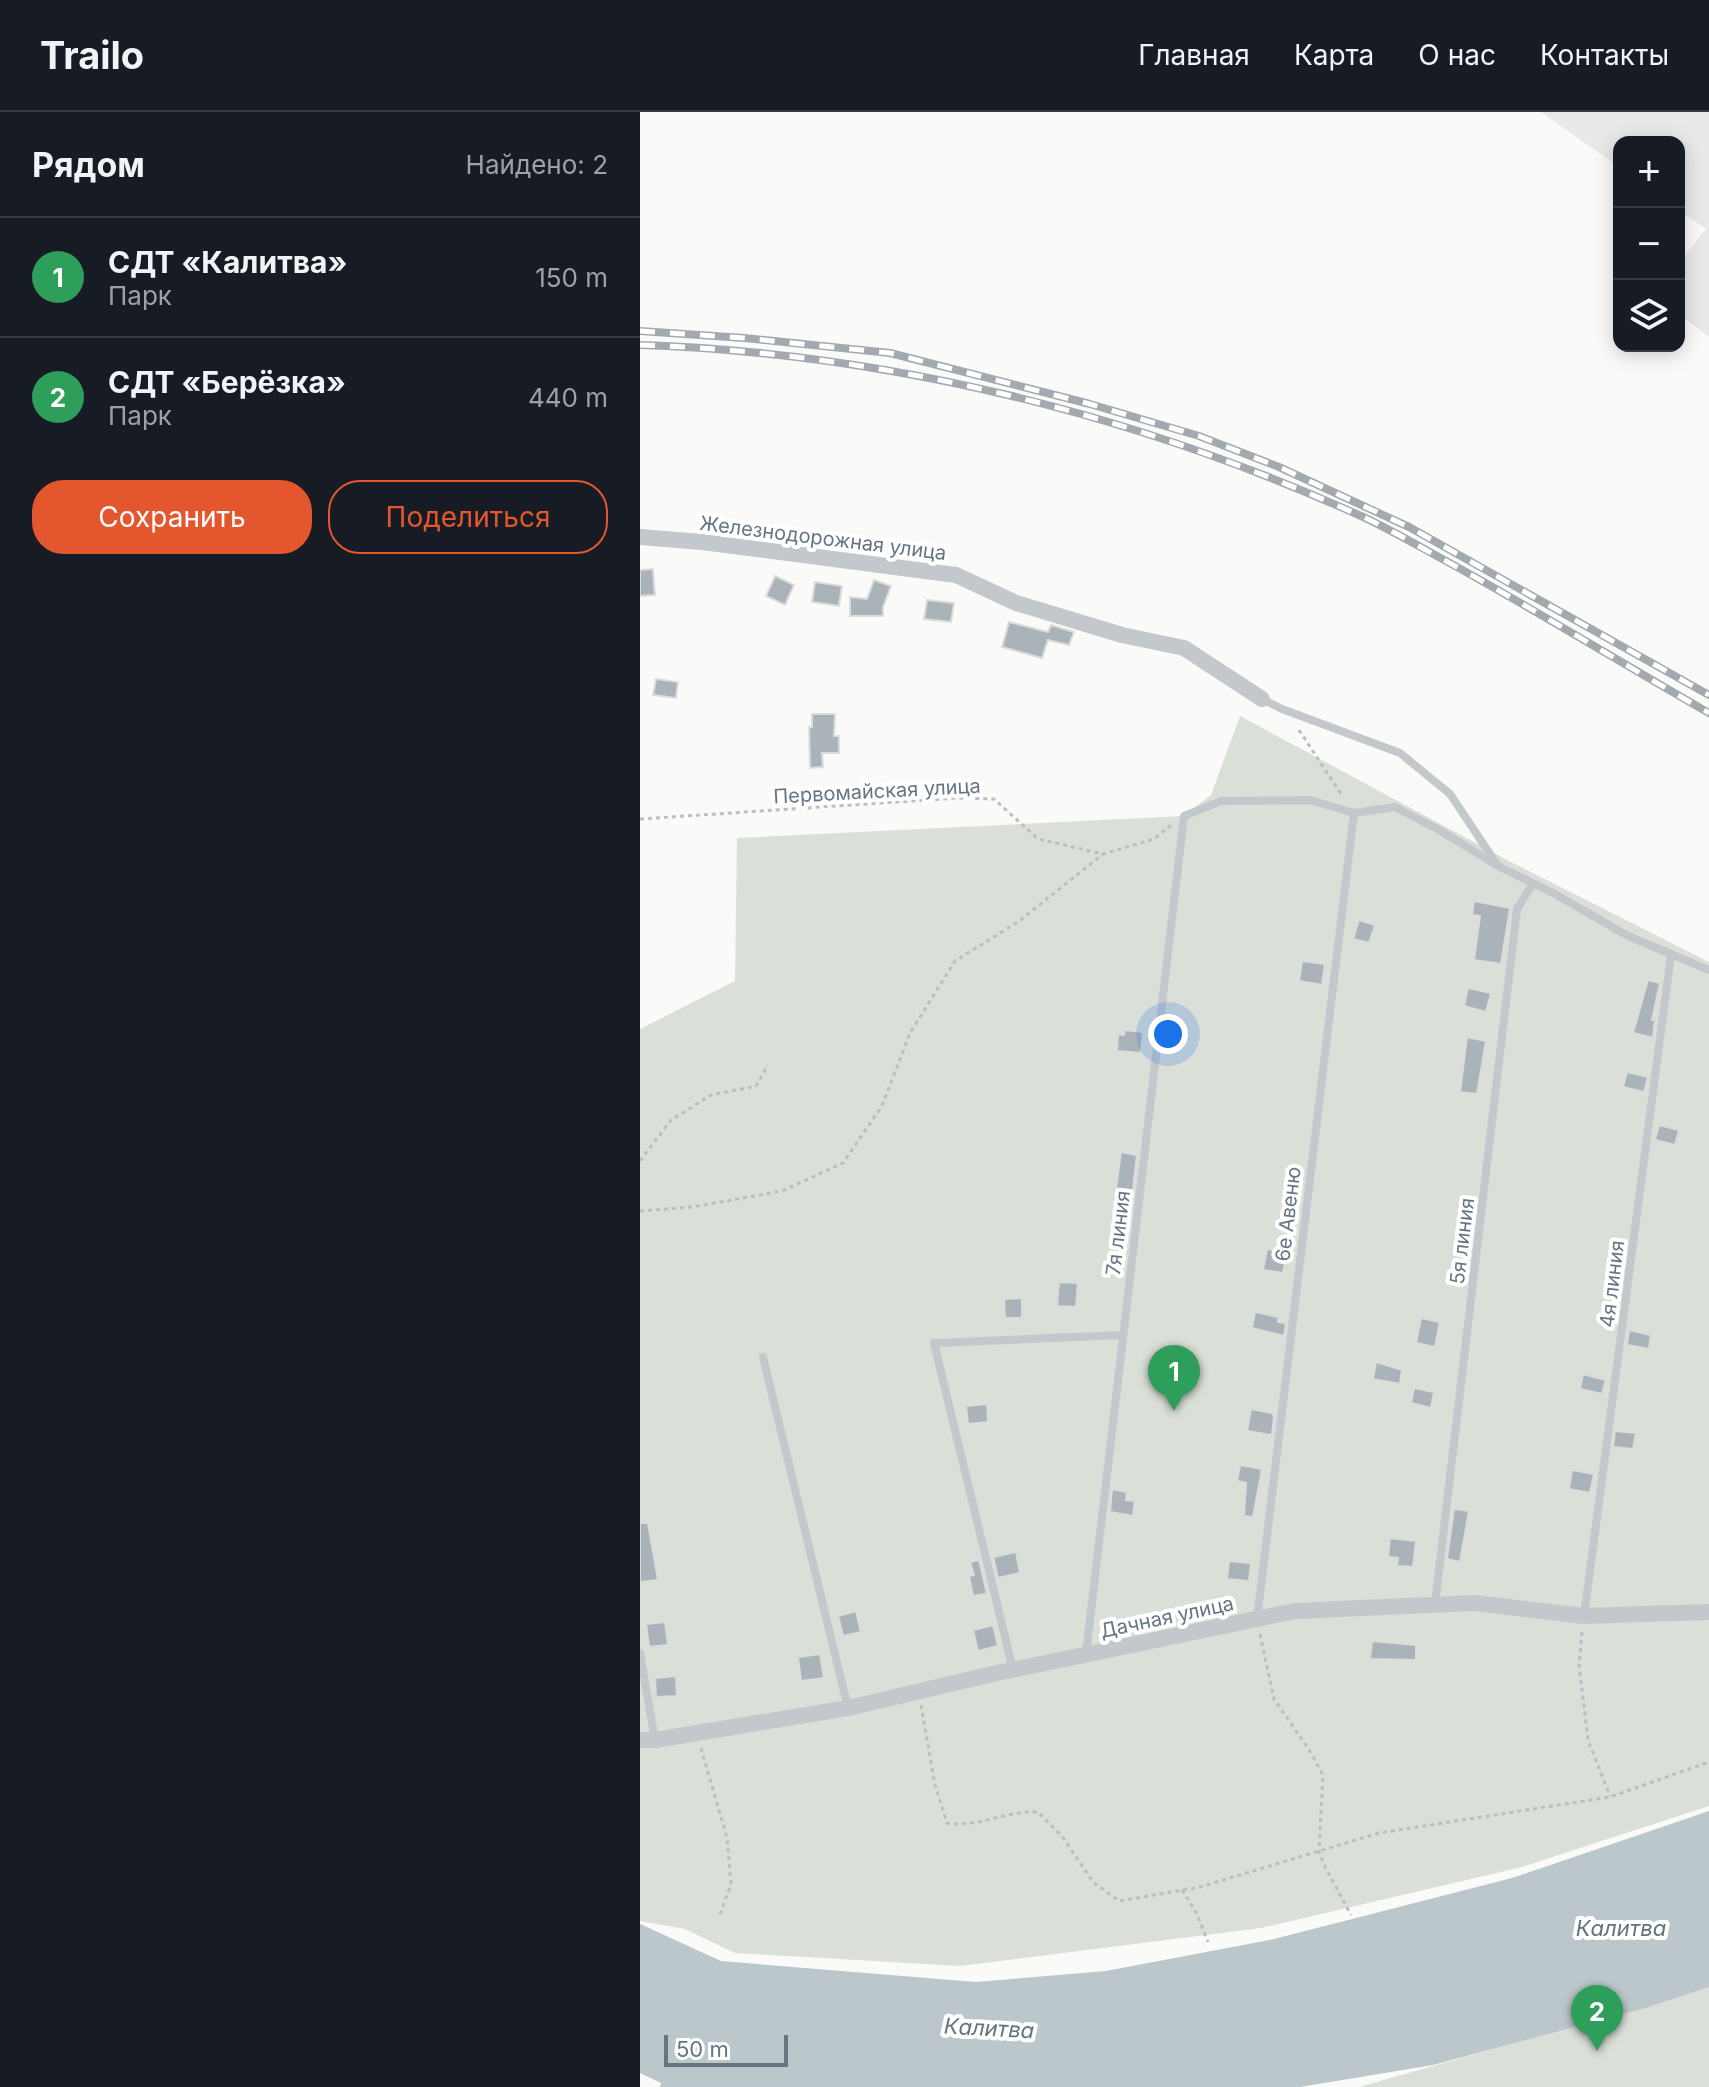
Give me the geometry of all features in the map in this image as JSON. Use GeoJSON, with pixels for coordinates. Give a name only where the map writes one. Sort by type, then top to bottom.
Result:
{"type":"FeatureCollection","features":[{"type":"Feature","properties":{"kind":"street","name":"Железнодорожная улица"},"geometry":{"type":"LineString","coordinates":[[640,537],[702,542],[956,575],[1016,603],[1122,635],[1184,648],[1262,699]]}},
{"type":"Feature","properties":{"kind":"street","name":"Дачная улица"},"geometry":{"type":"LineString","coordinates":[[648,1740],[848,1708],[1295,1611],[1475,1603],[1584,1616],[1709,1612]]}},
{"type":"Feature","properties":{"kind":"lane"},"geometry":{"type":"LineString","coordinates":[[1262,699],[1400,753],[1450,794],[1498,866]]}},
{"type":"Feature","properties":{"kind":"lane"},"geometry":{"type":"LineString","coordinates":[[1184,816],[1221,801],[1310,800],[1354,813],[1395,807],[1628,936],[1709,970]]}},
{"type":"Feature","properties":{"kind":"lane","name":"6е Авеню"},"geometry":{"type":"LineString","coordinates":[[1257,1619],[1354,813]]}},
{"type":"Feature","properties":{"kind":"lane","name":"7я линия"},"geometry":{"type":"LineString","coordinates":[[1085,1655],[1184,816]]}},
{"type":"Feature","properties":{"kind":"lane","name":"5я линия"},"geometry":{"type":"LineString","coordinates":[[1435,1605],[1517,909],[1532,885]]}},
{"type":"Feature","properties":{"kind":"lane","name":"4я линия"},"geometry":{"type":"LineString","coordinates":[[1584,1616],[1671,955]]}},
{"type":"Feature","properties":{"kind":"lane"},"geometry":{"type":"LineString","coordinates":[[1013,1670],[934,1343],[1122,1335]]}},
{"type":"Feature","properties":{"kind":"lane"},"geometry":{"type":"LineString","coordinates":[[763,1357],[848,1708]]}},
{"type":"Feature","properties":{"kind":"lane"},"geometry":{"type":"LineString","coordinates":[[640,1653],[648,1740]]}},
{"type":"Feature","properties":{"kind":"path"},"geometry":{"type":"LineString","coordinates":[[1286,710],[1354,813]]}},
{"type":"Feature","properties":{"kind":"path","name":"Первомайская улица"},"geometry":{"type":"LineString","coordinates":[[640,819],[957,798],[994,799],[1038,839],[1103,854],[1154,839],[1184,816]]}},
{"type":"Feature","properties":{"kind":"path"},"geometry":{"type":"LineString","coordinates":[[640,1211],[692,1207],[782,1191],[843,1163],[882,1106],[910,1033],[955,961],[1018,922],[1103,854]]}},
{"type":"Feature","properties":{"kind":"path"},"geometry":{"type":"LineString","coordinates":[[640,1161],[671,1120],[711,1095],[756,1086],[768,1065]]}},
{"type":"Feature","properties":{"kind":"path"},"geometry":{"type":"LineString","coordinates":[[1584,1616],[1579,1665],[1588,1740],[1610,1797]]}},
{"type":"Feature","properties":{"kind":"path"},"geometry":{"type":"LineString","coordinates":[[1257,1619],[1274,1699],[1323,1775],[1319,1851],[1351,1915]]}},
{"type":"Feature","properties":{"kind":"path"},"geometry":{"type":"LineString","coordinates":[[919,1693],[935,1785],[947,1823],[964,1826],[1021,1811],[1038,1812],[1062,1836],[1093,1882],[1119,1901],[1250,1874],[1379,1833],[1610,1797],[1709,1762]]}},
{"type":"Feature","properties":{"kind":"path"},"geometry":{"type":"LineString","coordinates":[[696,1733],[727,1838],[731,1884],[719,1917]]}},
{"type":"Feature","properties":{"kind":"path"},"geometry":{"type":"LineString","coordinates":[[1182,1890],[1196,1912],[1208,1942]]}},
{"type":"Feature","properties":{"kind":"shaded area"},"geometry":{"type":"Polygon","coordinates":[[[1541,112],[1709,112],[1709,337],[1685,319],[1685,255],[1706,229],[1685,214],[1685,136],[1613,136],[1613,163],[1541,112]]]}},
{"type":"Feature","properties":{"kind":"shaded area"},"geometry":{"type":"Polygon","coordinates":[[[1240,716],[1509,861],[1709,962],[1709,1806],[1522,1867],[1261,1928],[960,1966],[735,1953],[685,1929],[640,1921],[640,1029],[735,981],[737,838],[1184,816],[1211,795],[1240,716]]]}},
{"type":"Feature","properties":{"kind":"shaded area"},"geometry":{"type":"Polygon","coordinates":[[[1709,1981],[1709,2087],[1359,2087],[1606,2017],[1709,1981]]]}},
{"type":"Feature","properties":{"kind":"water","name":"Калитва"},"geometry":{"type":"Polygon","coordinates":[[[1709,1811],[1709,1987],[1645,2008],[1433,2065],[1300,2087],[660,2087],[661,2083],[640,2073],[640,1924],[721,1961],[976,1982],[1106,1971],[1274,1939],[1512,1878],[1709,1811]]]}},
{"type":"Feature","properties":{"kind":"building"},"geometry":{"type":"Polygon","coordinates":[[[653,569],[655,595],[640,596],[640,570],[653,569]]]}},
{"type":"Feature","properties":{"kind":"building"},"geometry":{"type":"Polygon","coordinates":[[[775,576],[794,585],[785,605],[766,596],[775,576]]]}},
{"type":"Feature","properties":{"kind":"building"},"geometry":{"type":"Polygon","coordinates":[[[874,580],[891,586],[883,616],[850,616],[850,597],[867,599],[874,580]]]}},
{"type":"Feature","properties":{"kind":"building"},"geometry":{"type":"Polygon","coordinates":[[[815,582],[842,586],[839,606],[812,602],[815,582]]]}},
{"type":"Feature","properties":{"kind":"building"},"geometry":{"type":"Polygon","coordinates":[[[927,600],[954,603],[951,622],[924,619],[927,600]]]}},
{"type":"Feature","properties":{"kind":"building"},"geometry":{"type":"Polygon","coordinates":[[[1009,622],[1048,632],[1051,625],[1074,632],[1069,645],[1048,640],[1042,658],[1002,647],[1009,622]]]}},
{"type":"Feature","properties":{"kind":"building"},"geometry":{"type":"Polygon","coordinates":[[[656,679],[678,682],[676,698],[653,695],[656,679]]]}},
{"type":"Feature","properties":{"kind":"building"},"geometry":{"type":"Polygon","coordinates":[[[812,714],[835,714],[834,736],[839,736],[839,753],[822,753],[823,767],[810,768],[809,727],[812,727],[812,714]]]}},
{"type":"Feature","properties":{"kind":"building"},"geometry":{"type":"Polygon","coordinates":[[[1474,901],[1510,908],[1501,964],[1474,960],[1480,916],[1472,915],[1474,901]]]}},
{"type":"Feature","properties":{"kind":"building"},"geometry":{"type":"Polygon","coordinates":[[[1359,920],[1375,925],[1369,943],[1353,939],[1359,920]]]}},
{"type":"Feature","properties":{"kind":"building"},"geometry":{"type":"Polygon","coordinates":[[[1302,961],[1325,964],[1322,985],[1299,981],[1302,961]]]}},
{"type":"Feature","properties":{"kind":"building"},"geometry":{"type":"Polygon","coordinates":[[[1648,980],[1660,983],[1652,1020],[1655,1020],[1653,1038],[1633,1033],[1648,980]]]}},
{"type":"Feature","properties":{"kind":"building"},"geometry":{"type":"Polygon","coordinates":[[[1468,988],[1491,993],[1486,1012],[1464,1006],[1468,988]]]}},
{"type":"Feature","properties":{"kind":"building"},"geometry":{"type":"Polygon","coordinates":[[[1125,1030],[1143,1032],[1141,1053],[1117,1051],[1118,1034],[1124,1035],[1125,1030]]]}},
{"type":"Feature","properties":{"kind":"building"},"geometry":{"type":"Polygon","coordinates":[[[1467,1037],[1486,1041],[1477,1094],[1460,1092],[1467,1037]]]}},
{"type":"Feature","properties":{"kind":"building"},"geometry":{"type":"Polygon","coordinates":[[[1627,1072],[1648,1077],[1644,1092],[1623,1087],[1627,1072]]]}},
{"type":"Feature","properties":{"kind":"building"},"geometry":{"type":"Polygon","coordinates":[[[1659,1125],[1679,1130],[1675,1145],[1655,1140],[1659,1125]]]}},
{"type":"Feature","properties":{"kind":"building"},"geometry":{"type":"Polygon","coordinates":[[[1121,1152],[1137,1155],[1131,1206],[1114,1204],[1121,1152]]]}},
{"type":"Feature","properties":{"kind":"building"},"geometry":{"type":"Polygon","coordinates":[[[1267,1249],[1287,1252],[1283,1273],[1263,1270],[1267,1249]]]}},
{"type":"Feature","properties":{"kind":"building"},"geometry":{"type":"Polygon","coordinates":[[[1059,1282],[1078,1283],[1076,1307],[1057,1306],[1059,1282]]]}},
{"type":"Feature","properties":{"kind":"building"},"geometry":{"type":"Polygon","coordinates":[[[1022,1298],[1022,1318],[1005,1318],[1004,1299],[1022,1298]]]}},
{"type":"Feature","properties":{"kind":"building"},"geometry":{"type":"Polygon","coordinates":[[[1255,1312],[1279,1317],[1278,1322],[1286,1323],[1284,1336],[1252,1328],[1255,1312]]]}},
{"type":"Feature","properties":{"kind":"building"},"geometry":{"type":"Polygon","coordinates":[[[1421,1318],[1440,1322],[1435,1347],[1416,1343],[1421,1318]]]}},
{"type":"Feature","properties":{"kind":"building"},"geometry":{"type":"Polygon","coordinates":[[[1629,1330],[1651,1335],[1649,1349],[1627,1345],[1629,1330]]]}},
{"type":"Feature","properties":{"kind":"building"},"geometry":{"type":"Polygon","coordinates":[[[1376,1362],[1402,1370],[1400,1384],[1373,1379],[1376,1362]]]}},
{"type":"Feature","properties":{"kind":"building"},"geometry":{"type":"Polygon","coordinates":[[[1583,1374],[1606,1380],[1602,1394],[1580,1389],[1583,1374]]]}},
{"type":"Feature","properties":{"kind":"building"},"geometry":{"type":"Polygon","coordinates":[[[1414,1388],[1434,1392],[1431,1408],[1411,1403],[1414,1388]]]}},
{"type":"Feature","properties":{"kind":"building"},"geometry":{"type":"Polygon","coordinates":[[[987,1404],[988,1422],[968,1424],[966,1406],[987,1404]]]}},
{"type":"Feature","properties":{"kind":"building"},"geometry":{"type":"Polygon","coordinates":[[[1251,1409],[1272,1413],[1272,1435],[1247,1431],[1251,1409]]]}},
{"type":"Feature","properties":{"kind":"building"},"geometry":{"type":"Polygon","coordinates":[[[1615,1431],[1636,1433],[1633,1449],[1613,1447],[1615,1431]]]}},
{"type":"Feature","properties":{"kind":"building"},"geometry":{"type":"Polygon","coordinates":[[[1240,1465],[1262,1469],[1253,1517],[1244,1516],[1246,1483],[1237,1481],[1240,1465]]]}},
{"type":"Feature","properties":{"kind":"building"},"geometry":{"type":"Polygon","coordinates":[[[1572,1470],[1594,1474],[1590,1493],[1569,1489],[1572,1470]]]}},
{"type":"Feature","properties":{"kind":"building"},"geometry":{"type":"Polygon","coordinates":[[[1112,1489],[1127,1492],[1126,1500],[1135,1501],[1133,1516],[1110,1512],[1112,1489]]]}},
{"type":"Feature","properties":{"kind":"building"},"geometry":{"type":"Polygon","coordinates":[[[1454,1509],[1469,1511],[1460,1562],[1447,1559],[1454,1509]]]}},
{"type":"Feature","properties":{"kind":"building"},"geometry":{"type":"Polygon","coordinates":[[[640,1523],[648,1523],[658,1580],[640,1582],[640,1523]]]}},
{"type":"Feature","properties":{"kind":"building"},"geometry":{"type":"Polygon","coordinates":[[[1390,1538],[1416,1541],[1413,1567],[1397,1566],[1398,1558],[1388,1557],[1390,1538]]]}},
{"type":"Feature","properties":{"kind":"building"},"geometry":{"type":"Polygon","coordinates":[[[1016,1552],[1020,1573],[998,1578],[993,1557],[1016,1552]]]}},
{"type":"Feature","properties":{"kind":"building"},"geometry":{"type":"Polygon","coordinates":[[[979,1560],[987,1594],[973,1596],[969,1576],[974,1575],[970,1562],[979,1560]]]}},
{"type":"Feature","properties":{"kind":"building"},"geometry":{"type":"Polygon","coordinates":[[[1229,1561],[1251,1563],[1249,1581],[1227,1579],[1229,1561]]]}},
{"type":"Feature","properties":{"kind":"building"},"geometry":{"type":"Polygon","coordinates":[[[856,1611],[861,1632],[843,1636],[838,1616],[856,1611]]]}},
{"type":"Feature","properties":{"kind":"building"},"geometry":{"type":"Polygon","coordinates":[[[665,1622],[668,1645],[649,1647],[646,1624],[665,1622]]]}},
{"type":"Feature","properties":{"kind":"building"},"geometry":{"type":"Polygon","coordinates":[[[993,1625],[998,1646],[978,1651],[973,1630],[993,1625]]]}},
{"type":"Feature","properties":{"kind":"building"},"geometry":{"type":"Polygon","coordinates":[[[1372,1641],[1416,1645],[1416,1660],[1370,1659],[1372,1641]]]}},
{"type":"Feature","properties":{"kind":"building"},"geometry":{"type":"Polygon","coordinates":[[[820,1654],[824,1678],[801,1681],[798,1657],[820,1654]]]}},
{"type":"Feature","properties":{"kind":"building"},"geometry":{"type":"Polygon","coordinates":[[[676,1676],[677,1696],[656,1697],[655,1678],[676,1676]]]}},
{"type":"Feature","properties":{"kind":"railway"},"geometry":{"type":"LineString","coordinates":[[640,331],[890,353],[1090,404],[1199,436],[1279,467],[1409,527],[1709,695]]}},
{"type":"Feature","properties":{"kind":"railway"},"geometry":{"type":"LineString","coordinates":[[640,345],[733,350],[918,376],[1009,395],[1188,447],[1275,480],[1385,528],[1709,713]]}},
{"type":"Feature","properties":{"kind":"place","name":"СДТ «Калитва»"},"geometry":{"type":"Point","coordinates":[1174,1411]}},
{"type":"Feature","properties":{"kind":"place","name":"СДТ «Берёзка»"},"geometry":{"type":"Point","coordinates":[1597,2051]}}]}
